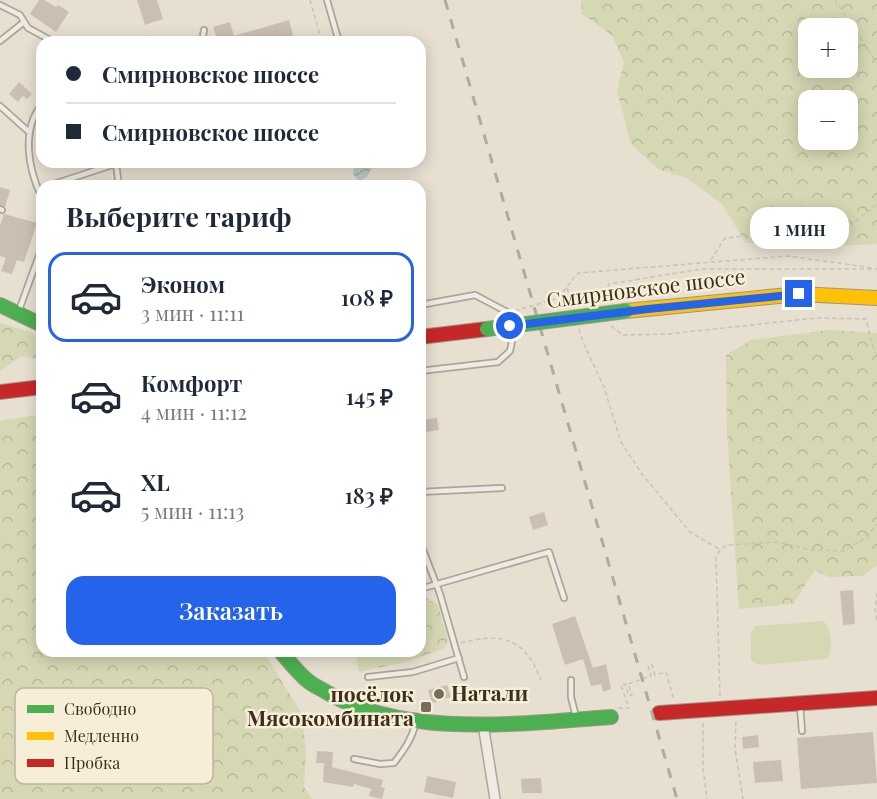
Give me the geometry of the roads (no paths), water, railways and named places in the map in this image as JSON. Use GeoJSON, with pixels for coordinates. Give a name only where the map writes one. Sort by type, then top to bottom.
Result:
{"type":"FeatureCollection","features":[{"type":"Feature","properties":{"kind":"street","name":"Смирновское шоссе"},"geometry":{"type":"LineString","coordinates":[[426,337],[626,311],[799,294],[877,298]]}},
{"type":"Feature","properties":{"kind":"street"},"geometry":{"type":"LineString","coordinates":[[0,305],[36,322]]}},
{"type":"Feature","properties":{"kind":"street"},"geometry":{"type":"LineString","coordinates":[[0,392],[36,388]]}},
{"type":"Feature","properties":{"kind":"street"},"geometry":{"type":"LineString","coordinates":[[285,657],[298,672],[313,684],[333,695],[371,712],[416,721],[517,725],[613,713]]}},
{"type":"Feature","properties":{"kind":"street"},"geometry":{"type":"LineString","coordinates":[[659,713],[877,698]]}},
{"type":"Feature","properties":{"kind":"street"},"geometry":{"type":"LineString","coordinates":[[483,724],[495,799]]}},
{"type":"Feature","properties":{"kind":"lane"},"geometry":{"type":"LineString","coordinates":[[327,0],[337,36]]}},
{"type":"Feature","properties":{"kind":"lane"},"geometry":{"type":"LineString","coordinates":[[0,5],[20,15],[28,28],[43,36]]}},
{"type":"Feature","properties":{"kind":"lane"},"geometry":{"type":"LineString","coordinates":[[0,41],[24,22]]}},
{"type":"Feature","properties":{"kind":"lane"},"geometry":{"type":"LineString","coordinates":[[203,36],[204,30]]}},
{"type":"Feature","properties":{"kind":"lane"},"geometry":{"type":"LineString","coordinates":[[0,106],[29,132]]}},
{"type":"Feature","properties":{"kind":"lane"},"geometry":{"type":"LineString","coordinates":[[36,114],[29,132],[32,170],[36,180]]}},
{"type":"Feature","properties":{"kind":"lane"},"geometry":{"type":"LineString","coordinates":[[67,180],[105,168]]}},
{"type":"Feature","properties":{"kind":"lane"},"geometry":{"type":"LineString","coordinates":[[18,313],[36,263]]}},
{"type":"Feature","properties":{"kind":"lane"},"geometry":{"type":"LineString","coordinates":[[426,304],[475,295],[509,313],[512,341],[510,351],[498,362],[426,370]]}},
{"type":"Feature","properties":{"kind":"lane"},"geometry":{"type":"LineString","coordinates":[[426,492],[502,488]]}},
{"type":"Feature","properties":{"kind":"lane"},"geometry":{"type":"LineString","coordinates":[[426,587],[549,552],[564,598]]}},
{"type":"Feature","properties":{"kind":"lane"},"geometry":{"type":"LineString","coordinates":[[426,558],[464,677]]}},
{"type":"Feature","properties":{"kind":"lane"},"geometry":{"type":"LineString","coordinates":[[369,677],[413,672],[459,658]]}},
{"type":"Feature","properties":{"kind":"lane"},"geometry":{"type":"LineString","coordinates":[[571,680],[571,697],[576,719]]}},
{"type":"Feature","properties":{"kind":"lane"},"geometry":{"type":"LineString","coordinates":[[800,703],[802,731]]}},
{"type":"Feature","properties":{"kind":"lane"},"geometry":{"type":"LineString","coordinates":[[354,759],[380,764],[394,763],[406,747],[416,721]]}},
{"type":"Feature","properties":{"kind":"water"},"geometry":{"type":"Polygon","coordinates":[[[354,168],[372,168],[367,177],[361,180],[353,174],[354,168]]]}},
{"type":"Feature","properties":{"kind":"railway"},"geometry":{"type":"LineString","coordinates":[[445,0],[677,799]]}},
{"type":"Feature","properties":{"kind":"place","name":"Натали"},"geometry":{"type":"Point","coordinates":[439,694]}},
{"type":"Feature","properties":{"kind":"place","name":"посёлок Мясокомбината"},"geometry":{"type":"Point","coordinates":[426,707]}}]}
